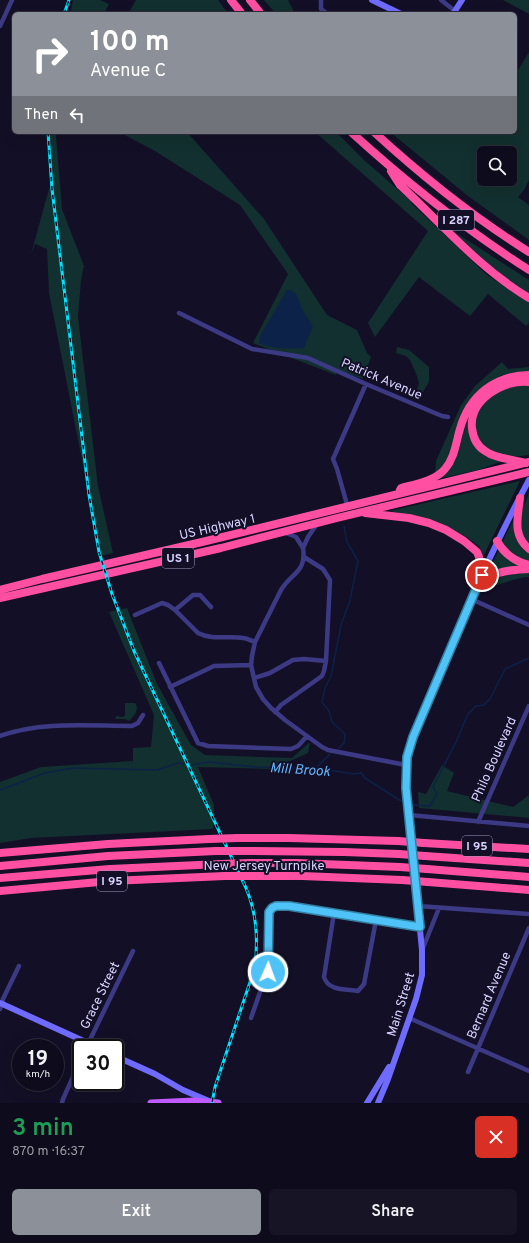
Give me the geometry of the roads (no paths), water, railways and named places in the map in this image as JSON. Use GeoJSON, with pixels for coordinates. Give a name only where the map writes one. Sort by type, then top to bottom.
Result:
{"type":"FeatureCollection","features":[{"type":"Feature","properties":{"kind":"highway"},"geometry":{"type":"LineString","coordinates":[[231,0],[240,12]]}},
{"type":"Feature","properties":{"kind":"highway"},"geometry":{"type":"LineString","coordinates":[[250,0],[260,12]]}},
{"type":"Feature","properties":{"kind":"highway","name":"I 287"},"geometry":{"type":"LineString","coordinates":[[353,134],[386,164],[426,197],[461,224],[529,270]]}},
{"type":"Feature","properties":{"kind":"highway","name":"I 287"},"geometry":{"type":"LineString","coordinates":[[376,134],[437,186],[490,226],[529,252]]}},
{"type":"Feature","properties":{"kind":"highway"},"geometry":{"type":"LineString","coordinates":[[386,164],[400,185],[480,263],[503,281],[529,298]]}},
{"type":"Feature","properties":{"kind":"highway"},"geometry":{"type":"LineString","coordinates":[[397,494],[401,488],[433,478],[444,470],[453,457],[466,411],[482,392],[493,384],[506,378],[529,374]]}},
{"type":"Feature","properties":{"kind":"highway"},"geometry":{"type":"LineString","coordinates":[[528,463],[500,457],[484,450],[476,442],[472,432],[472,419],[478,406],[492,393],[509,384],[520,381],[529,382]]}},
{"type":"Feature","properties":{"kind":"highway","name":"US 1"},"geometry":{"type":"LineString","coordinates":[[347,507],[528,463]]}},
{"type":"Feature","properties":{"kind":"highway","name":"US 1"},"geometry":{"type":"LineString","coordinates":[[0,598],[221,548],[357,513],[529,472]]}},
{"type":"Feature","properties":{"kind":"highway"},"geometry":{"type":"LineString","coordinates":[[520,498],[517,530],[523,543],[529,549]]}},
{"type":"Feature","properties":{"kind":"highway","name":"US Highway 1"},"geometry":{"type":"LineString","coordinates":[[0,590],[347,507]]}},
{"type":"Feature","properties":{"kind":"highway"},"geometry":{"type":"LineString","coordinates":[[357,513],[409,518],[429,523],[446,530],[464,540],[477,552],[482,575]]}},
{"type":"Feature","properties":{"kind":"highway"},"geometry":{"type":"LineString","coordinates":[[497,541],[510,557],[518,562],[529,565]]}},
{"type":"Feature","properties":{"kind":"highway"},"geometry":{"type":"LineString","coordinates":[[472,596],[488,578],[497,573],[504,570],[529,569]]}},
{"type":"Feature","properties":{"kind":"highway"},"geometry":{"type":"LineString","coordinates":[[0,584],[42,579]]}},
{"type":"Feature","properties":{"kind":"highway","name":"New Jersey Turnpike"},"geometry":{"type":"LineString","coordinates":[[0,853],[108,844],[238,838],[398,841],[529,849]]}},
{"type":"Feature","properties":{"kind":"highway","name":"New Jersey Turnpike"},"geometry":{"type":"LineString","coordinates":[[0,866],[108,856],[244,851],[399,854],[529,863]]}},
{"type":"Feature","properties":{"kind":"highway","name":"New Jersey Turnpike"},"geometry":{"type":"LineString","coordinates":[[0,878],[110,869],[221,864],[296,863],[400,867],[529,876]]}},
{"type":"Feature","properties":{"kind":"highway","name":"New Jersey Turnpike"},"geometry":{"type":"LineString","coordinates":[[0,891],[110,881],[225,876],[302,876],[402,880],[529,890]]}},
{"type":"Feature","properties":{"kind":"main road"},"geometry":{"type":"LineString","coordinates":[[372,0],[396,12]]}},
{"type":"Feature","properties":{"kind":"main road"},"geometry":{"type":"LineString","coordinates":[[454,12],[462,0]]}},
{"type":"Feature","properties":{"kind":"main road","name":"Main Street"},"geometry":{"type":"LineString","coordinates":[[378,1103],[409,1018],[420,981],[422,950],[408,815],[407,757],[413,737],[472,596],[497,541],[529,480]]}},
{"type":"Feature","properties":{"kind":"main road"},"geometry":{"type":"LineString","coordinates":[[1,1005],[74,1039]]}},
{"type":"Feature","properties":{"kind":"main road","name":"Main Street"},"geometry":{"type":"LineString","coordinates":[[367,1103],[395,1056]]}},
{"type":"Feature","properties":{"kind":"main road"},"geometry":{"type":"LineString","coordinates":[[124,1060],[155,1074],[183,1090],[215,1102]]}},
{"type":"Feature","properties":{"kind":"main road"},"geometry":{"type":"LineString","coordinates":[[152,1103],[177,1101],[215,1102]]}},
{"type":"Feature","properties":{"kind":"street"},"geometry":{"type":"LineString","coordinates":[[0,26],[12,0]]}},
{"type":"Feature","properties":{"kind":"street"},"geometry":{"type":"LineString","coordinates":[[321,0],[321,9],[325,12]]}},
{"type":"Feature","properties":{"kind":"street"},"geometry":{"type":"LineString","coordinates":[[441,0],[454,12]]}},
{"type":"Feature","properties":{"kind":"street","name":"Patrick Avenue"},"geometry":{"type":"LineString","coordinates":[[179,313],[252,349],[308,358],[366,384],[442,416],[448,417]]}},
{"type":"Feature","properties":{"kind":"street"},"geometry":{"type":"LineString","coordinates":[[357,513],[349,510],[347,507],[333,459],[366,384]]}},
{"type":"Feature","properties":{"kind":"street"},"geometry":{"type":"LineString","coordinates":[[303,548],[308,537],[319,523]]}},
{"type":"Feature","properties":{"kind":"street"},"geometry":{"type":"LineString","coordinates":[[282,532],[296,537],[303,548],[304,557],[297,573],[285,583],[255,642],[251,665],[259,693],[266,704],[275,712],[328,750],[406,765]]}},
{"type":"Feature","properties":{"kind":"street"},"geometry":{"type":"LineString","coordinates":[[275,712],[281,705],[322,676],[326,661],[330,580],[323,569],[304,557]]}},
{"type":"Feature","properties":{"kind":"street"},"geometry":{"type":"LineString","coordinates":[[175,610],[193,595],[200,595],[212,607]]}},
{"type":"Feature","properties":{"kind":"street"},"geometry":{"type":"LineString","coordinates":[[472,596],[529,625]]}},
{"type":"Feature","properties":{"kind":"street"},"geometry":{"type":"LineString","coordinates":[[135,615],[162,603],[175,610],[198,633],[203,636],[215,638],[242,637],[255,642]]}},
{"type":"Feature","properties":{"kind":"street"},"geometry":{"type":"LineString","coordinates":[[254,678],[270,673],[293,660],[304,659],[326,661]]}},
{"type":"Feature","properties":{"kind":"street"},"geometry":{"type":"LineString","coordinates":[[159,663],[198,743],[208,746],[291,749],[298,746],[307,736]]}},
{"type":"Feature","properties":{"kind":"street"},"geometry":{"type":"LineString","coordinates":[[170,687],[214,666],[251,665]]}},
{"type":"Feature","properties":{"kind":"street","name":"Philo Boulevard"},"geometry":{"type":"LineString","coordinates":[[478,822],[529,706]]}},
{"type":"Feature","properties":{"kind":"street"},"geometry":{"type":"LineString","coordinates":[[0,736],[33,728],[58,726],[132,726],[138,722],[143,715]]}},
{"type":"Feature","properties":{"kind":"street"},"geometry":{"type":"LineString","coordinates":[[408,815],[529,826]]}},
{"type":"Feature","properties":{"kind":"street"},"geometry":{"type":"LineString","coordinates":[[251,1018],[268,972],[268,917],[272,908],[282,905],[420,927]]}},
{"type":"Feature","properties":{"kind":"street"},"geometry":{"type":"LineString","coordinates":[[418,906],[529,914]]}},
{"type":"Feature","properties":{"kind":"street"},"geometry":{"type":"LineString","coordinates":[[422,950],[439,908]]}},
{"type":"Feature","properties":{"kind":"street"},"geometry":{"type":"LineString","coordinates":[[334,913],[324,977],[328,985],[334,988],[358,991],[364,984],[376,920]]}},
{"type":"Feature","properties":{"kind":"street","name":"Bernard Avenue"},"geometry":{"type":"LineString","coordinates":[[468,1072],[529,928]]}},
{"type":"Feature","properties":{"kind":"street","name":"Grace Street"},"geometry":{"type":"LineString","coordinates":[[90,1039],[133,951]]}},
{"type":"Feature","properties":{"kind":"street"},"geometry":{"type":"LineString","coordinates":[[1,1005],[19,966]]}},
{"type":"Feature","properties":{"kind":"street"},"geometry":{"type":"LineString","coordinates":[[409,1018],[529,1071]]}},
{"type":"Feature","properties":{"kind":"street"},"geometry":{"type":"LineString","coordinates":[[62,1103],[72,1079]]}},
{"type":"Feature","properties":{"kind":"water"},"geometry":{"type":"Polygon","coordinates":[[[287,290],[290,290],[296,294],[303,311],[313,326],[304,348],[275,347],[259,343],[260,336],[287,290]]]}},
{"type":"Feature","properties":{"kind":"waterway"},"geometry":{"type":"LineString","coordinates":[[339,748],[344,743],[345,734],[332,722],[329,711],[322,702],[325,688],[331,676],[341,625],[350,600],[358,561],[347,542],[344,526]]}},
{"type":"Feature","properties":{"kind":"waterway","name":"Mill Brook"},"geometry":{"type":"LineString","coordinates":[[414,805],[430,806],[437,794],[433,787],[456,742],[468,714],[476,706],[484,705],[490,699],[505,669],[529,658]]}},
{"type":"Feature","properties":{"kind":"waterway"},"geometry":{"type":"LineString","coordinates":[[316,768],[330,754]]}},
{"type":"Feature","properties":{"kind":"waterway","name":"Mill Brook"},"geometry":{"type":"LineString","coordinates":[[191,765],[209,762],[255,767],[316,768],[354,774],[361,773],[365,778],[401,801]]}},
{"type":"Feature","properties":{"kind":"waterway","name":"Mill Brook"},"geometry":{"type":"LineString","coordinates":[[0,790],[45,773],[73,768],[157,770],[178,763],[184,764]]}},
{"type":"Feature","properties":{"kind":"railway"},"geometry":{"type":"LineString","coordinates":[[65,12],[69,0]]}},
{"type":"Feature","properties":{"kind":"railway"},"geometry":{"type":"LineString","coordinates":[[48,134],[52,189],[89,495],[99,552],[112,594],[134,651],[246,888],[250,898],[256,927],[255,967],[215,1087],[212,1103]]}}]}
